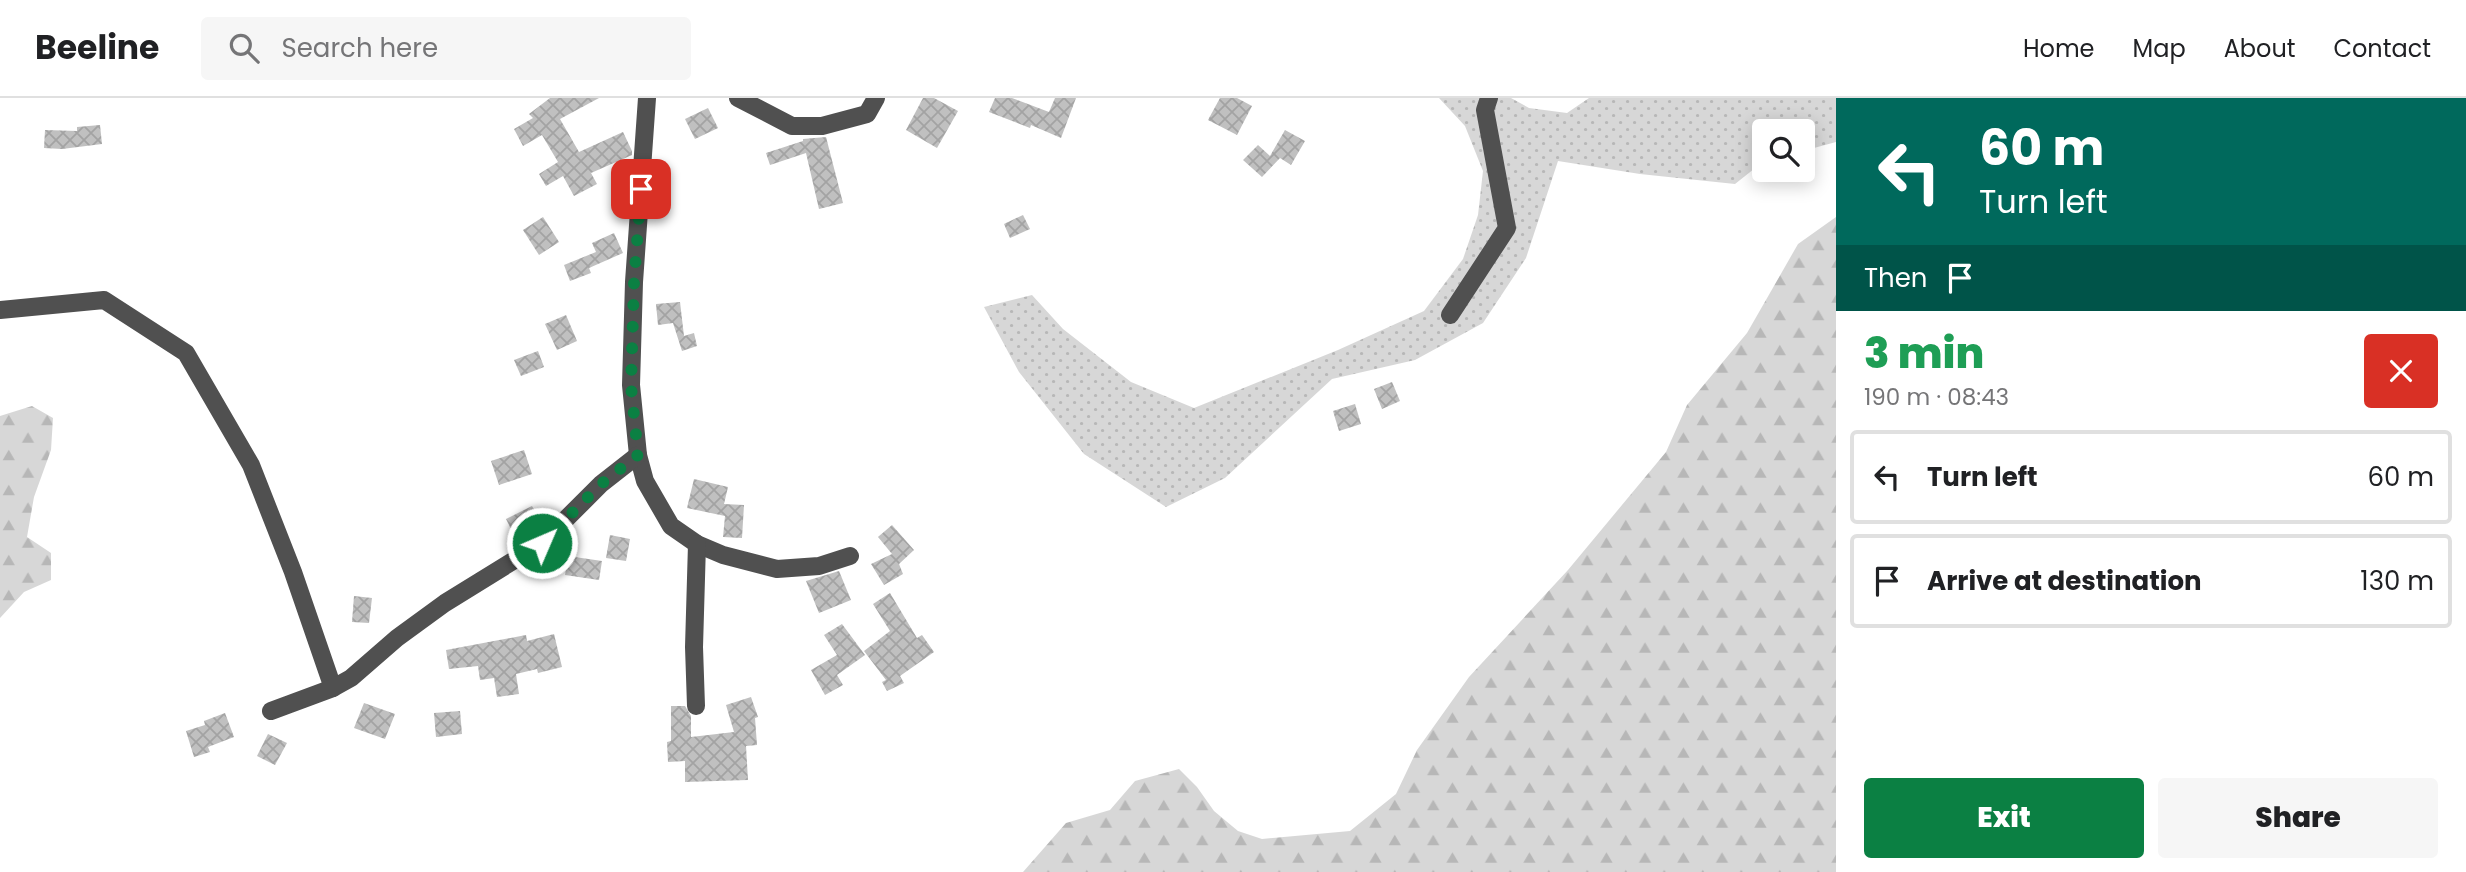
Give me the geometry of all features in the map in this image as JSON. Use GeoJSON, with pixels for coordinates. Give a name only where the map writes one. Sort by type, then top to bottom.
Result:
{"type":"FeatureCollection","features":[{"type":"Feature","properties":{"kind":"street"},"geometry":{"type":"LineString","coordinates":[[648,98],[634,282],[631,386],[638,455],[645,481],[671,526],[697,544],[723,555],[777,569],[819,566],[850,556]]}},
{"type":"Feature","properties":{"kind":"street"},"geometry":{"type":"LineString","coordinates":[[738,98],[792,126],[821,126],[867,114],[877,98]]}},
{"type":"Feature","properties":{"kind":"street"},"geometry":{"type":"LineString","coordinates":[[1450,315],[1507,229],[1485,110],[1489,98]]}},
{"type":"Feature","properties":{"kind":"street"},"geometry":{"type":"LineString","coordinates":[[0,310],[104,300],[186,353],[251,465],[293,572],[333,688]]}},
{"type":"Feature","properties":{"kind":"street"},"geometry":{"type":"LineString","coordinates":[[271,711],[333,688],[367,666],[397,638],[445,603],[542,543],[601,484],[638,455]]}},
{"type":"Feature","properties":{"kind":"street"},"geometry":{"type":"LineString","coordinates":[[696,706],[694,647],[697,544]]}},
{"type":"Feature","properties":{"kind":"green space"},"geometry":{"type":"Polygon","coordinates":[[[1439,98],[1511,98],[1529,108],[1567,113],[1589,98],[1836,98],[1836,142],[1815,148],[1815,119],[1752,119],[1752,171],[1735,184],[1640,174],[1558,161],[1526,258],[1483,323],[1415,360],[1332,379],[1225,478],[1166,507],[1084,454],[1019,372],[984,307],[1032,295],[1063,329],[1131,382],[1194,408],[1338,350],[1424,311],[1463,259],[1478,215],[1483,171],[1465,126],[1439,98]]]}},
{"type":"Feature","properties":{"kind":"green space"},"geometry":{"type":"Polygon","coordinates":[[[1836,217],[1836,872],[1023,872],[1066,823],[1110,810],[1135,781],[1179,769],[1197,787],[1214,811],[1238,831],[1262,839],[1350,831],[1396,794],[1417,750],[1469,677],[1568,570],[1666,452],[1687,405],[1747,333],[1798,244],[1836,217]]]}},
{"type":"Feature","properties":{"kind":"green space"},"geometry":{"type":"Polygon","coordinates":[[[32,406],[53,418],[51,450],[34,497],[27,537],[51,553],[51,580],[24,592],[0,618],[0,416],[32,406]]]}},
{"type":"Feature","properties":{"kind":"building"},"geometry":{"type":"Polygon","coordinates":[[[550,98],[599,98],[560,119],[579,152],[623,132],[632,151],[632,155],[591,173],[597,184],[574,196],[563,176],[546,186],[539,174],[558,162],[542,135],[523,146],[514,129],[533,118],[529,114],[550,98]]]}},
{"type":"Feature","properties":{"kind":"building"},"geometry":{"type":"Polygon","coordinates":[[[923,98],[934,98],[958,111],[937,148],[906,130],[923,98]]]}},
{"type":"Feature","properties":{"kind":"building"},"geometry":{"type":"Polygon","coordinates":[[[995,98],[1012,98],[1049,112],[1055,98],[1076,98],[1061,138],[989,112],[995,98]]]}},
{"type":"Feature","properties":{"kind":"building"},"geometry":{"type":"Polygon","coordinates":[[[1220,98],[1237,98],[1252,106],[1237,135],[1208,120],[1220,98]]]}},
{"type":"Feature","properties":{"kind":"building"},"geometry":{"type":"Polygon","coordinates":[[[708,108],[718,128],[695,139],[685,119],[708,108]]]}},
{"type":"Feature","properties":{"kind":"building"},"geometry":{"type":"Polygon","coordinates":[[[100,125],[102,144],[62,149],[44,148],[45,130],[77,131],[77,127],[100,125]]]}},
{"type":"Feature","properties":{"kind":"building"},"geometry":{"type":"Polygon","coordinates":[[[1285,130],[1305,141],[1291,165],[1280,158],[1262,177],[1243,160],[1258,145],[1270,156],[1285,130]]]}},
{"type":"Feature","properties":{"kind":"building"},"geometry":{"type":"Polygon","coordinates":[[[826,137],[843,203],[819,209],[806,153],[770,165],[766,153],[803,139],[826,137]]]}},
{"type":"Feature","properties":{"kind":"building"},"geometry":{"type":"Polygon","coordinates":[[[1023,215],[1030,229],[1010,238],[1004,224],[1023,215]]]}},
{"type":"Feature","properties":{"kind":"building"},"geometry":{"type":"Polygon","coordinates":[[[543,217],[559,242],[539,255],[523,230],[543,217]]]}},
{"type":"Feature","properties":{"kind":"building"},"geometry":{"type":"Polygon","coordinates":[[[614,233],[623,253],[589,268],[591,273],[570,281],[564,265],[596,252],[592,243],[614,233]]]}},
{"type":"Feature","properties":{"kind":"building"},"geometry":{"type":"Polygon","coordinates":[[[680,302],[684,336],[694,333],[697,346],[682,351],[673,323],[658,325],[656,304],[680,302]]]}},
{"type":"Feature","properties":{"kind":"building"},"geometry":{"type":"Polygon","coordinates":[[[566,315],[577,341],[557,350],[545,324],[566,315]]]}},
{"type":"Feature","properties":{"kind":"building"},"geometry":{"type":"Polygon","coordinates":[[[538,351],[544,367],[521,376],[514,360],[538,351]]]}},
{"type":"Feature","properties":{"kind":"building"},"geometry":{"type":"Polygon","coordinates":[[[1392,382],[1400,401],[1382,409],[1374,389],[1392,382]]]}},
{"type":"Feature","properties":{"kind":"building"},"geometry":{"type":"Polygon","coordinates":[[[1355,404],[1361,424],[1339,431],[1333,411],[1355,404]]]}},
{"type":"Feature","properties":{"kind":"building"},"geometry":{"type":"Polygon","coordinates":[[[524,450],[532,474],[499,485],[491,461],[524,450]]]}},
{"type":"Feature","properties":{"kind":"building"},"geometry":{"type":"Polygon","coordinates":[[[694,479],[728,487],[724,504],[744,505],[742,538],[723,537],[725,516],[687,508],[694,479]]]}},
{"type":"Feature","properties":{"kind":"building"},"geometry":{"type":"Polygon","coordinates":[[[532,506],[543,526],[517,541],[506,519],[532,506]]]}},
{"type":"Feature","properties":{"kind":"building"},"geometry":{"type":"Polygon","coordinates":[[[892,525],[914,550],[899,564],[903,574],[884,585],[871,564],[892,554],[878,537],[892,525]]]}},
{"type":"Feature","properties":{"kind":"building"},"geometry":{"type":"Polygon","coordinates":[[[610,535],[630,539],[626,561],[606,558],[610,535]]]}},
{"type":"Feature","properties":{"kind":"building"},"geometry":{"type":"Polygon","coordinates":[[[568,556],[602,561],[599,580],[565,575],[568,556]]]}},
{"type":"Feature","properties":{"kind":"building"},"geometry":{"type":"Polygon","coordinates":[[[839,571],[851,600],[819,613],[806,581],[839,571]]]}},
{"type":"Feature","properties":{"kind":"building"},"geometry":{"type":"Polygon","coordinates":[[[890,593],[917,638],[922,635],[934,652],[900,676],[904,683],[887,691],[882,682],[886,680],[864,651],[890,631],[873,604],[890,593]]]}},
{"type":"Feature","properties":{"kind":"building"},"geometry":{"type":"Polygon","coordinates":[[[354,596],[372,598],[369,623],[352,622],[354,596]]]}},
{"type":"Feature","properties":{"kind":"building"},"geometry":{"type":"Polygon","coordinates":[[[842,624],[865,655],[837,675],[843,685],[825,695],[811,670],[837,655],[824,635],[842,624]]]}},
{"type":"Feature","properties":{"kind":"building"},"geometry":{"type":"Polygon","coordinates":[[[554,634],[562,667],[538,673],[537,669],[516,674],[519,694],[497,697],[494,678],[480,680],[478,666],[449,669],[446,650],[526,635],[527,641],[554,634]]]}},
{"type":"Feature","properties":{"kind":"building"},"geometry":{"type":"Polygon","coordinates":[[[751,697],[758,717],[755,718],[757,745],[746,746],[748,780],[685,782],[685,761],[668,762],[671,706],[685,706],[691,716],[691,737],[734,732],[726,705],[751,697]]]}},
{"type":"Feature","properties":{"kind":"building"},"geometry":{"type":"Polygon","coordinates":[[[364,703],[395,714],[385,739],[354,728],[364,703]]]}},
{"type":"Feature","properties":{"kind":"building"},"geometry":{"type":"Polygon","coordinates":[[[460,711],[462,734],[436,737],[434,713],[460,711]]]}},
{"type":"Feature","properties":{"kind":"building"},"geometry":{"type":"Polygon","coordinates":[[[225,713],[234,737],[208,747],[210,752],[194,757],[186,731],[205,725],[204,721],[225,713]]]}},
{"type":"Feature","properties":{"kind":"building"},"geometry":{"type":"Polygon","coordinates":[[[268,734],[287,743],[275,765],[257,756],[268,734]]]}},
{"type":"Feature","properties":{"kind":"route"},"geometry":{"type":"LineString","coordinates":[[542,543],[601,484],[638,455],[631,386],[634,282],[641,189]]}}]}
